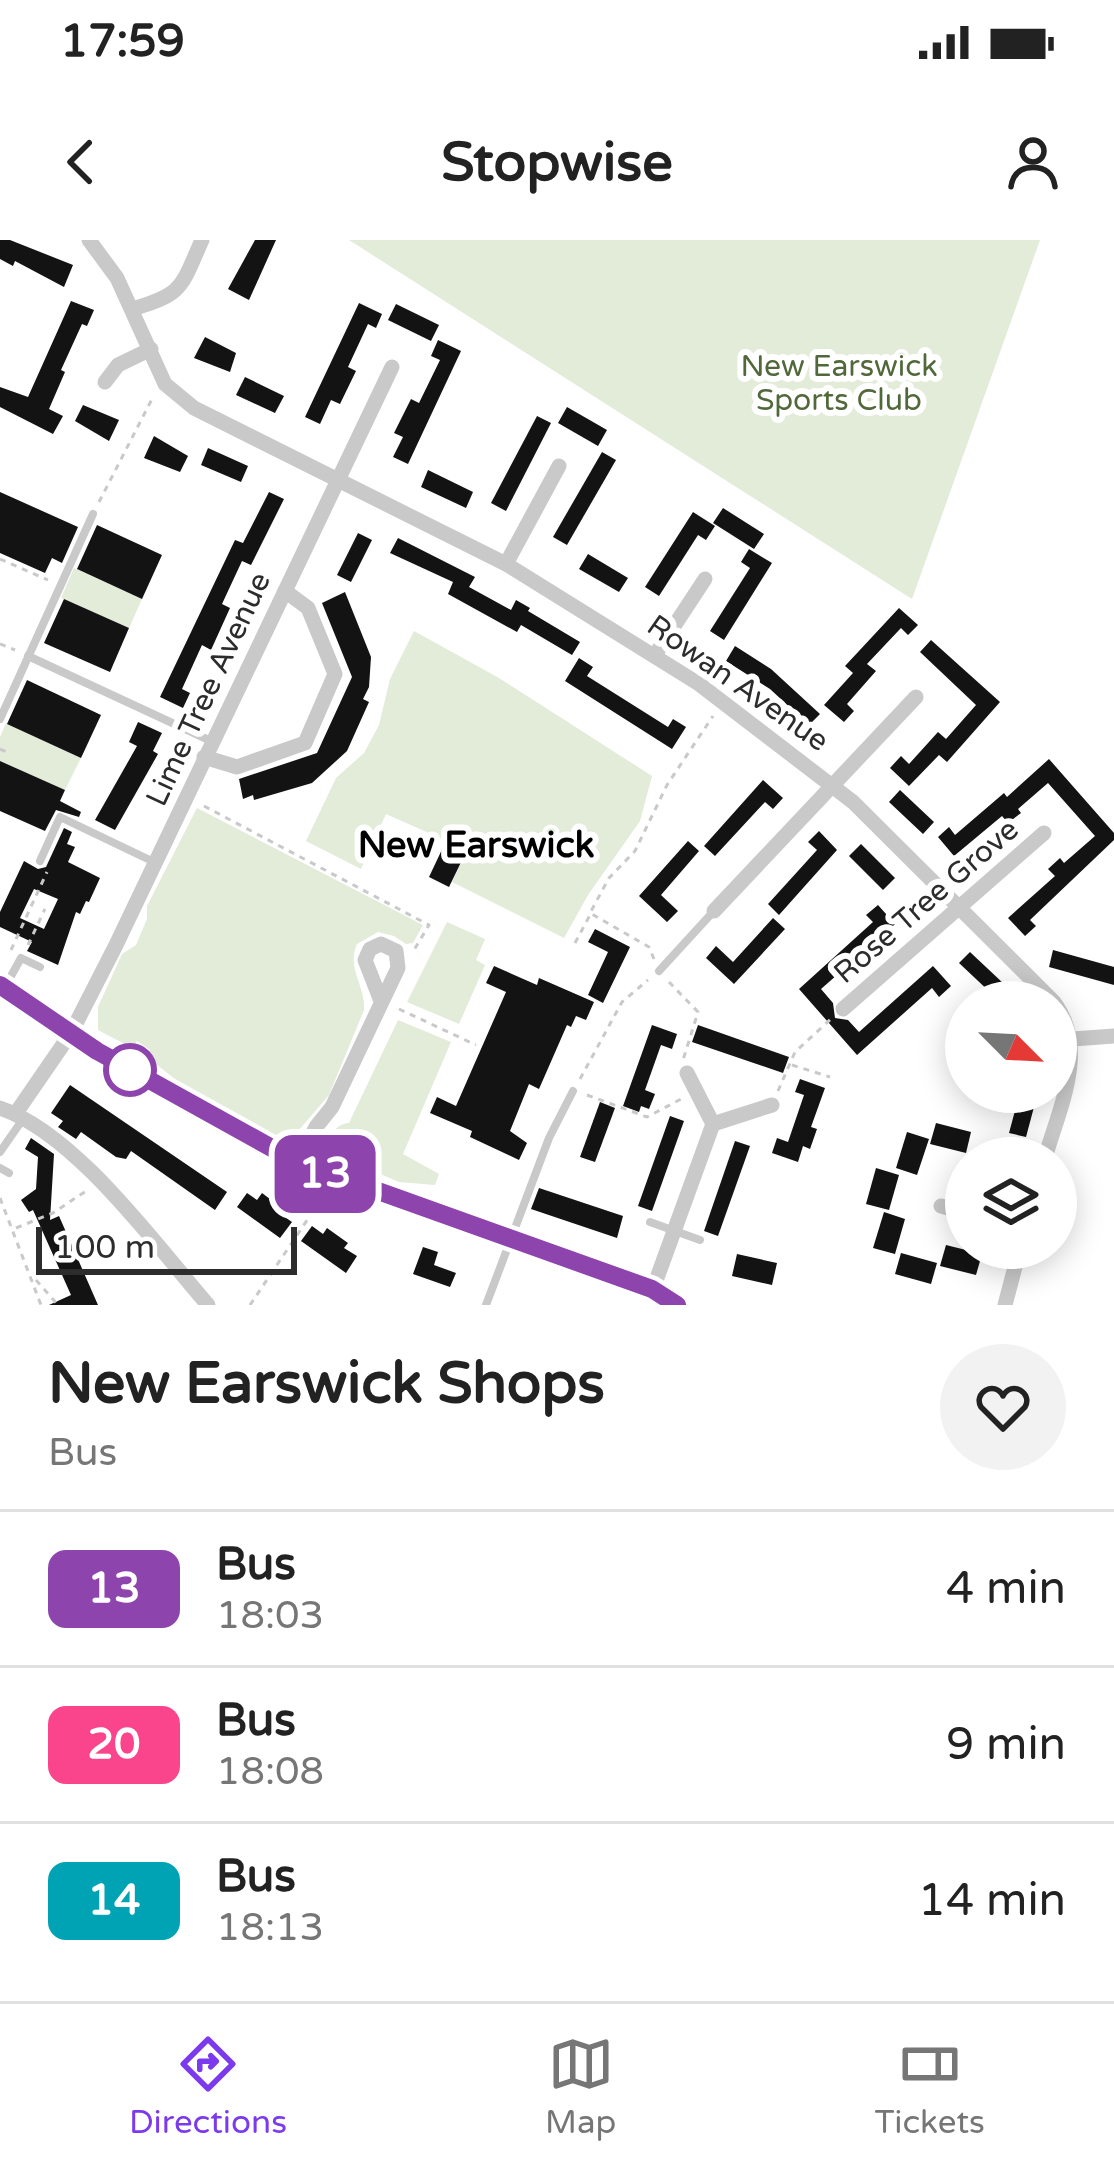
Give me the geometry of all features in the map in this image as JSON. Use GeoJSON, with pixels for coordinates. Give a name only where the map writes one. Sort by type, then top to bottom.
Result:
{"type":"FeatureCollection","features":[{"type":"Feature","properties":{"kind":"street"},"geometry":{"type":"LineString","coordinates":[[89,240],[117,278],[165,384]]}},
{"type":"Feature","properties":{"kind":"street"},"geometry":{"type":"LineString","coordinates":[[132,309],[180,289],[202,240]]}},
{"type":"Feature","properties":{"kind":"street"},"geometry":{"type":"LineString","coordinates":[[105,382],[118,365],[151,349]]}},
{"type":"Feature","properties":{"kind":"street","name":"Lime Tree Avenue"},"geometry":{"type":"LineString","coordinates":[[14,1113],[71,1033],[393,368]]}},
{"type":"Feature","properties":{"kind":"street","name":"Rowan Avenue"},"geometry":{"type":"LineString","coordinates":[[165,384],[194,408],[506,564],[723,700],[833,785],[1032,981]]}},
{"type":"Feature","properties":{"kind":"street"},"geometry":{"type":"LineString","coordinates":[[506,564],[559,466]]}},
{"type":"Feature","properties":{"kind":"street"},"geometry":{"type":"LineString","coordinates":[[656,655],[706,579]]}},
{"type":"Feature","properties":{"kind":"street"},"geometry":{"type":"LineString","coordinates":[[208,749],[237,766],[301,746],[310,735],[335,674],[308,608],[285,590]]}},
{"type":"Feature","properties":{"kind":"street"},"geometry":{"type":"LineString","coordinates":[[714,911],[916,697]]}},
{"type":"Feature","properties":{"kind":"street","name":"Rose Tree Grove"},"geometry":{"type":"LineString","coordinates":[[843,1009],[1044,833]]}},
{"type":"Feature","properties":{"kind":"street"},"geometry":{"type":"LineString","coordinates":[[297,1162],[332,1106],[400,962],[387,944],[375,945],[366,954],[365,966],[381,1001]]}},
{"type":"Feature","properties":{"kind":"street"},"geometry":{"type":"LineString","coordinates":[[2,987],[199,1110],[297,1162],[652,1289],[677,1305]]}},
{"type":"Feature","properties":{"kind":"street"},"geometry":{"type":"LineString","coordinates":[[1077,1040],[1114,1036]]}},
{"type":"Feature","properties":{"kind":"street"},"geometry":{"type":"LineString","coordinates":[[652,1289],[713,1124],[687,1072]]}},
{"type":"Feature","properties":{"kind":"street"},"geometry":{"type":"LineString","coordinates":[[713,1124],[772,1105]]}},
{"type":"Feature","properties":{"kind":"street"},"geometry":{"type":"LineString","coordinates":[[14,1113],[73,1151],[208,1305]]}},
{"type":"Feature","properties":{"kind":"street"},"geometry":{"type":"LineString","coordinates":[[940,1206],[945,1207]]}},
{"type":"Feature","properties":{"kind":"street"},"geometry":{"type":"LineString","coordinates":[[1005,1305],[1014,1269]]}},
{"type":"Feature","properties":{"kind":"lane"},"geometry":{"type":"LineString","coordinates":[[0,719],[93,514]]}},
{"type":"Feature","properties":{"kind":"lane"},"geometry":{"type":"LineString","coordinates":[[28,655],[208,749]]}},
{"type":"Feature","properties":{"kind":"lane"},"geometry":{"type":"LineString","coordinates":[[40,861],[60,817],[155,863]]}},
{"type":"Feature","properties":{"kind":"lane"},"geometry":{"type":"LineString","coordinates":[[659,971],[714,911]]}},
{"type":"Feature","properties":{"kind":"lane"},"geometry":{"type":"LineString","coordinates":[[2,987],[21,958],[40,967]]}},
{"type":"Feature","properties":{"kind":"lane"},"geometry":{"type":"LineString","coordinates":[[486,1305],[554,1124],[573,1090]]}},
{"type":"Feature","properties":{"kind":"lane"},"geometry":{"type":"LineString","coordinates":[[0,1152],[14,1113]]}},
{"type":"Feature","properties":{"kind":"lane"},"geometry":{"type":"LineString","coordinates":[[650,1222],[700,1240]]}},
{"type":"Feature","properties":{"kind":"path"},"geometry":{"type":"LineString","coordinates":[[93,514],[150,401],[165,384]]}},
{"type":"Feature","properties":{"kind":"path"},"geometry":{"type":"LineString","coordinates":[[0,559],[60,586]]}},
{"type":"Feature","properties":{"kind":"path"},"geometry":{"type":"LineString","coordinates":[[0,644],[28,655]]}},
{"type":"Feature","properties":{"kind":"path"},"geometry":{"type":"LineString","coordinates":[[575,944],[609,878],[635,851],[667,784],[723,700]]}},
{"type":"Feature","properties":{"kind":"path"},"geometry":{"type":"LineString","coordinates":[[0,749],[11,754]]}},
{"type":"Feature","properties":{"kind":"path"},"geometry":{"type":"LineString","coordinates":[[186,797],[429,925],[413,952],[400,962]]}},
{"type":"Feature","properties":{"kind":"path"},"geometry":{"type":"LineString","coordinates":[[10,954],[48,873],[40,861]]}},
{"type":"Feature","properties":{"kind":"path"},"geometry":{"type":"LineString","coordinates":[[21,958],[45,909]]}},
{"type":"Feature","properties":{"kind":"path"},"geometry":{"type":"LineString","coordinates":[[590,913],[649,947],[659,971],[698,1012],[682,1057],[687,1072]]}},
{"type":"Feature","properties":{"kind":"path"},"geometry":{"type":"LineString","coordinates":[[659,971],[622,1002],[573,1090],[647,1117],[697,1091]]}},
{"type":"Feature","properties":{"kind":"path"},"geometry":{"type":"LineString","coordinates":[[381,1001],[476,1045]]}},
{"type":"Feature","properties":{"kind":"path"},"geometry":{"type":"LineString","coordinates":[[772,1105],[795,1052],[843,1009]]}},
{"type":"Feature","properties":{"kind":"path"},"geometry":{"type":"LineString","coordinates":[[790,1064],[830,1077]]}},
{"type":"Feature","properties":{"kind":"path"},"geometry":{"type":"LineString","coordinates":[[250,1305],[334,1178]]}},
{"type":"Feature","properties":{"kind":"path"},"geometry":{"type":"LineString","coordinates":[[14,1228],[53,1213],[99,1182]]}},
{"type":"Feature","properties":{"kind":"path"},"geometry":{"type":"LineString","coordinates":[[0,1198],[41,1305]]}},
{"type":"Feature","properties":{"kind":"path"},"geometry":{"type":"LineString","coordinates":[[32,1277],[58,1305]]}},
{"type":"Feature","properties":{"kind":"green space","name":"New Earswick Sports Club"},"geometry":{"type":"Polygon","coordinates":[[[349,240],[1040,240],[912,599],[349,240]]]}},
{"type":"Feature","properties":{"kind":"green space"},"geometry":{"type":"Polygon","coordinates":[[[74,568],[142,599],[129,628],[61,598],[74,568]]]}},
{"type":"Feature","properties":{"kind":"green space"},"geometry":{"type":"Polygon","coordinates":[[[414,631],[499,678],[652,776],[640,821],[564,938],[452,882],[467,850],[386,814],[361,869],[306,841],[336,778],[364,753],[379,725],[390,679],[414,631]]]}},
{"type":"Feature","properties":{"kind":"green space"},"geometry":{"type":"Polygon","coordinates":[[[6,723],[81,758],[65,790],[0,761],[0,737],[6,723]]]}},
{"type":"Feature","properties":{"kind":"green space"},"geometry":{"type":"Polygon","coordinates":[[[197,808],[423,925],[413,943],[378,932],[357,944],[354,961],[364,1010],[329,1095],[293,1137],[279,1139],[189,1090],[147,1057],[150,1050],[137,1041],[132,1048],[98,1030],[98,1007],[122,954],[136,945],[147,906],[197,808]]]}},
{"type":"Feature","properties":{"kind":"green space"},"geometry":{"type":"Polygon","coordinates":[[[447,922],[485,939],[476,960],[485,965],[459,1024],[407,1002],[447,922]]]}},
{"type":"Feature","properties":{"kind":"green space"},"geometry":{"type":"Polygon","coordinates":[[[398,1020],[451,1042],[403,1154],[439,1174],[435,1185],[399,1182],[329,1152],[330,1137],[349,1123],[398,1020]]]}},
{"type":"Feature","properties":{"kind":"building"},"geometry":{"type":"Polygon","coordinates":[[[0,240],[73,265],[64,287],[15,261],[13,266],[0,259],[0,240]]]}},
{"type":"Feature","properties":{"kind":"building"},"geometry":{"type":"Polygon","coordinates":[[[255,240],[276,240],[249,300],[228,289],[255,240]]]}},
{"type":"Feature","properties":{"kind":"building"},"geometry":{"type":"Polygon","coordinates":[[[71,301],[94,310],[87,326],[82,324],[61,370],[65,372],[49,409],[63,416],[53,434],[0,407],[0,387],[28,397],[71,301]]]}},
{"type":"Feature","properties":{"kind":"building"},"geometry":{"type":"Polygon","coordinates":[[[359,303],[382,314],[376,328],[368,324],[348,367],[356,371],[340,404],[331,400],[320,424],[305,417],[359,303]]]}},
{"type":"Feature","properties":{"kind":"building"},"geometry":{"type":"Polygon","coordinates":[[[396,304],[439,325],[431,341],[388,320],[396,304]]]}},
{"type":"Feature","properties":{"kind":"building"},"geometry":{"type":"Polygon","coordinates":[[[205,337],[236,353],[230,372],[194,358],[205,337]]]}},
{"type":"Feature","properties":{"kind":"building"},"geometry":{"type":"Polygon","coordinates":[[[438,340],[461,351],[408,464],[393,457],[403,437],[394,433],[411,399],[419,403],[440,360],[431,356],[438,340]]]}},
{"type":"Feature","properties":{"kind":"building"},"geometry":{"type":"Polygon","coordinates":[[[245,377],[284,396],[275,413],[236,395],[245,377]]]}},
{"type":"Feature","properties":{"kind":"building"},"geometry":{"type":"Polygon","coordinates":[[[83,405],[119,420],[109,441],[75,421],[83,405]]]}},
{"type":"Feature","properties":{"kind":"building"},"geometry":{"type":"Polygon","coordinates":[[[567,407],[607,430],[598,446],[558,423],[567,407]]]}},
{"type":"Feature","properties":{"kind":"building"},"geometry":{"type":"Polygon","coordinates":[[[537,416],[551,423],[506,511],[491,503],[537,416]]]}},
{"type":"Feature","properties":{"kind":"building"},"geometry":{"type":"Polygon","coordinates":[[[154,436],[188,456],[180,472],[144,458],[154,436]]]}},
{"type":"Feature","properties":{"kind":"building"},"geometry":{"type":"Polygon","coordinates":[[[208,448],[248,466],[241,482],[201,465],[208,448]]]}},
{"type":"Feature","properties":{"kind":"building"},"geometry":{"type":"Polygon","coordinates":[[[602,452],[616,460],[567,545],[553,537],[602,452]]]}},
{"type":"Feature","properties":{"kind":"building"},"geometry":{"type":"Polygon","coordinates":[[[428,470],[473,492],[466,508],[421,487],[428,470]]]}},
{"type":"Feature","properties":{"kind":"building"},"geometry":{"type":"Polygon","coordinates":[[[0,492],[78,527],[62,563],[52,558],[45,573],[0,553],[0,492]]]}},
{"type":"Feature","properties":{"kind":"building"},"geometry":{"type":"Polygon","coordinates":[[[269,492],[284,499],[251,565],[242,561],[222,604],[230,608],[211,650],[202,645],[182,689],[190,693],[183,708],[160,697],[235,540],[243,543],[269,492]]]}},
{"type":"Feature","properties":{"kind":"building"},"geometry":{"type":"Polygon","coordinates":[[[723,508],[764,534],[754,549],[713,523],[723,508]]]}},
{"type":"Feature","properties":{"kind":"building"},"geometry":{"type":"Polygon","coordinates":[[[693,512],[715,526],[706,540],[698,535],[659,596],[645,587],[693,512]]]}},
{"type":"Feature","properties":{"kind":"building"},"geometry":{"type":"Polygon","coordinates":[[[97,525],[162,555],[142,599],[77,569],[97,525]]]}},
{"type":"Feature","properties":{"kind":"building"},"geometry":{"type":"Polygon","coordinates":[[[358,533],[372,540],[351,582],[337,575],[358,533]]]}},
{"type":"Feature","properties":{"kind":"building"},"geometry":{"type":"Polygon","coordinates":[[[398,538],[475,577],[469,587],[511,610],[516,600],[530,608],[528,611],[580,642],[572,655],[521,625],[517,632],[448,594],[453,582],[390,553],[398,538]]]}},
{"type":"Feature","properties":{"kind":"building"},"geometry":{"type":"Polygon","coordinates":[[[749,549],[772,563],[724,640],[710,631],[750,568],[741,562],[749,549]]]}},
{"type":"Feature","properties":{"kind":"building"},"geometry":{"type":"Polygon","coordinates":[[[588,554],[628,578],[619,592],[579,569],[588,554]]]}},
{"type":"Feature","properties":{"kind":"building"},"geometry":{"type":"Polygon","coordinates":[[[345,592],[371,657],[369,687],[363,699],[369,702],[347,751],[312,783],[243,799],[239,779],[317,753],[352,677],[322,603],[345,592]]]}},
{"type":"Feature","properties":{"kind":"building"},"geometry":{"type":"Polygon","coordinates":[[[64,599],[129,628],[110,672],[44,643],[64,599]]]}},
{"type":"Feature","properties":{"kind":"building"},"geometry":{"type":"Polygon","coordinates":[[[899,608],[918,625],[908,635],[901,628],[867,664],[876,671],[847,704],[854,711],[844,722],[824,705],[853,673],[845,666],[899,608]]]}},
{"type":"Feature","properties":{"kind":"building"},"geometry":{"type":"Polygon","coordinates":[[[931,640],[1000,702],[947,762],[939,755],[909,786],[890,768],[901,756],[909,764],[938,732],[946,739],[976,705],[920,652],[931,640]]]}},
{"type":"Feature","properties":{"kind":"building"},"geometry":{"type":"Polygon","coordinates":[[[735,646],[771,669],[820,714],[809,725],[770,689],[726,661],[735,646]]]}},
{"type":"Feature","properties":{"kind":"building"},"geometry":{"type":"Polygon","coordinates":[[[579,658],[593,667],[587,676],[668,727],[673,719],[686,727],[672,749],[565,681],[579,658]]]}},
{"type":"Feature","properties":{"kind":"building"},"geometry":{"type":"Polygon","coordinates":[[[27,680],[101,715],[81,758],[7,724],[27,680]]]}},
{"type":"Feature","properties":{"kind":"building"},"geometry":{"type":"Polygon","coordinates":[[[138,722],[162,733],[153,751],[158,754],[115,830],[95,820],[137,746],[129,742],[138,722]]]}},
{"type":"Feature","properties":{"kind":"building"},"geometry":{"type":"Polygon","coordinates":[[[1049,759],[1114,833],[1114,840],[1030,920],[1036,926],[1025,936],[1008,918],[1055,876],[1048,869],[1060,858],[1064,863],[1095,836],[1048,783],[1018,809],[1021,813],[1008,823],[1002,816],[954,856],[938,837],[949,827],[955,835],[1049,759]]]}},
{"type":"Feature","properties":{"kind":"building"},"geometry":{"type":"Polygon","coordinates":[[[0,761],[65,790],[60,801],[81,812],[79,817],[56,810],[45,831],[0,811],[0,761]]]}},
{"type":"Feature","properties":{"kind":"building"},"geometry":{"type":"Polygon","coordinates":[[[763,780],[783,798],[773,809],[765,802],[715,856],[704,846],[763,780]]]}},
{"type":"Feature","properties":{"kind":"building"},"geometry":{"type":"Polygon","coordinates":[[[900,790],[934,822],[923,834],[889,802],[900,790]]]}},
{"type":"Feature","properties":{"kind":"building"},"geometry":{"type":"Polygon","coordinates":[[[64,828],[72,832],[67,844],[75,847],[68,862],[100,878],[89,902],[80,914],[76,912],[58,965],[27,951],[32,942],[0,927],[0,912],[24,861],[38,869],[46,867],[64,828]],[[34,889],[20,918],[44,929],[58,899],[34,889]]]}},
{"type":"Feature","properties":{"kind":"building"},"geometry":{"type":"Polygon","coordinates":[[[819,831],[837,850],[779,915],[768,904],[817,850],[808,842],[819,831]]]}},
{"type":"Feature","properties":{"kind":"building"},"geometry":{"type":"Polygon","coordinates":[[[446,841],[467,850],[449,887],[429,877],[446,841]]]}},
{"type":"Feature","properties":{"kind":"building"},"geometry":{"type":"Polygon","coordinates":[[[688,841],[699,851],[661,895],[678,911],[667,922],[639,896],[688,841]]]}},
{"type":"Feature","properties":{"kind":"building"},"geometry":{"type":"Polygon","coordinates":[[[861,844],[895,878],[883,890],[849,856],[861,844]]]}},
{"type":"Feature","properties":{"kind":"building"},"geometry":{"type":"Polygon","coordinates":[[[878,905],[895,924],[821,989],[833,1003],[835,1018],[848,1020],[859,1032],[933,966],[946,981],[939,997],[932,988],[857,1055],[799,989],[873,922],[866,915],[878,905]]]}},
{"type":"Feature","properties":{"kind":"building"},"geometry":{"type":"Polygon","coordinates":[[[773,918],[785,929],[734,984],[706,958],[716,946],[733,962],[773,918]]]}},
{"type":"Feature","properties":{"kind":"building"},"geometry":{"type":"Polygon","coordinates":[[[595,929],[630,947],[603,1003],[588,995],[608,952],[588,942],[595,929]]]}},
{"type":"Feature","properties":{"kind":"building"},"geometry":{"type":"Polygon","coordinates":[[[1053,950],[1114,967],[1114,985],[1049,967],[1053,950]]]}},
{"type":"Feature","properties":{"kind":"building"},"geometry":{"type":"Polygon","coordinates":[[[970,952],[1001,981],[978,981],[959,963],[970,952]]]}},
{"type":"Feature","properties":{"kind":"building"},"geometry":{"type":"Polygon","coordinates":[[[494,966],[537,985],[539,978],[594,1002],[586,1020],[576,1016],[571,1027],[567,1025],[539,1089],[529,1084],[510,1131],[527,1143],[519,1160],[470,1137],[472,1131],[430,1113],[437,1097],[456,1106],[506,992],[486,983],[494,966]]]}},
{"type":"Feature","properties":{"kind":"building"},"geometry":{"type":"Polygon","coordinates":[[[652,1025],[677,1034],[672,1049],[661,1045],[645,1090],[655,1094],[649,1109],[641,1106],[639,1112],[623,1106],[652,1025]]]}},
{"type":"Feature","properties":{"kind":"building"},"geometry":{"type":"Polygon","coordinates":[[[698,1025],[789,1057],[783,1073],[692,1042],[698,1025]]]}},
{"type":"Feature","properties":{"kind":"building"},"geometry":{"type":"Polygon","coordinates":[[[800,1079],[825,1088],[811,1127],[817,1129],[810,1149],[803,1146],[798,1162],[772,1153],[777,1138],[788,1142],[804,1095],[795,1092],[800,1079]]]}},
{"type":"Feature","properties":{"kind":"building"},"geometry":{"type":"Polygon","coordinates":[[[70,1085],[227,1192],[215,1210],[131,1151],[126,1159],[116,1157],[81,1132],[76,1139],[58,1127],[63,1121],[51,1113],[70,1085]]]}},
{"type":"Feature","properties":{"kind":"building"},"geometry":{"type":"Polygon","coordinates":[[[600,1102],[615,1108],[595,1162],[580,1157],[600,1102]]]}},
{"type":"Feature","properties":{"kind":"building"},"geometry":{"type":"Polygon","coordinates":[[[1014,1113],[1032,1113],[1026,1137],[1009,1133],[1014,1113]]]}},
{"type":"Feature","properties":{"kind":"building"},"geometry":{"type":"Polygon","coordinates":[[[670,1116],[684,1121],[652,1211],[638,1206],[670,1116]]]}},
{"type":"Feature","properties":{"kind":"building"},"geometry":{"type":"Polygon","coordinates":[[[936,1123],[971,1132],[970,1137],[945,1137],[945,1148],[930,1144],[936,1123]]]}},
{"type":"Feature","properties":{"kind":"building"},"geometry":{"type":"Polygon","coordinates":[[[907,1132],[929,1139],[917,1175],[896,1168],[907,1132]]]}},
{"type":"Feature","properties":{"kind":"building"},"geometry":{"type":"Polygon","coordinates":[[[31,1138],[54,1154],[50,1220],[59,1216],[98,1305],[49,1305],[71,1295],[33,1210],[29,1212],[21,1200],[36,1189],[38,1157],[25,1149],[31,1138]]]}},
{"type":"Feature","properties":{"kind":"building"},"geometry":{"type":"Polygon","coordinates":[[[735,1141],[750,1146],[718,1236],[704,1231],[735,1141]]]}},
{"type":"Feature","properties":{"kind":"building"},"geometry":{"type":"Polygon","coordinates":[[[876,1168],[899,1175],[889,1210],[866,1204],[876,1168]]]}},
{"type":"Feature","properties":{"kind":"building"},"geometry":{"type":"Polygon","coordinates":[[[539,1188],[623,1216],[617,1238],[531,1209],[539,1188]]]}},
{"type":"Feature","properties":{"kind":"building"},"geometry":{"type":"Polygon","coordinates":[[[247,1193],[257,1200],[262,1193],[282,1208],[279,1213],[292,1222],[280,1238],[237,1207],[247,1193]]]}},
{"type":"Feature","properties":{"kind":"building"},"geometry":{"type":"Polygon","coordinates":[[[884,1212],[905,1219],[895,1254],[873,1248],[884,1212]]]}},
{"type":"Feature","properties":{"kind":"building"},"geometry":{"type":"Polygon","coordinates":[[[312,1226],[323,1234],[327,1228],[348,1243],[344,1248],[357,1256],[346,1273],[301,1241],[312,1226]]]}},
{"type":"Feature","properties":{"kind":"building"},"geometry":{"type":"Polygon","coordinates":[[[423,1247],[438,1252],[434,1265],[456,1273],[450,1287],[413,1274],[423,1247]]]}},
{"type":"Feature","properties":{"kind":"building"},"geometry":{"type":"Polygon","coordinates":[[[901,1253],[937,1263],[931,1284],[895,1274],[901,1253]]]}},
{"type":"Feature","properties":{"kind":"building"},"geometry":{"type":"Polygon","coordinates":[[[737,1254],[777,1263],[772,1285],[732,1276],[737,1254]]]}},
{"type":"Feature","properties":{"kind":"bus line","name":"13"},"geometry":{"type":"LineString","coordinates":[[0,985],[97,1051],[297,1162],[652,1289],[677,1305]]}},
{"type":"Feature","properties":{"kind":"district","name":"New Earswick"},"geometry":{"type":"Point","coordinates":[476,844]}}]}
